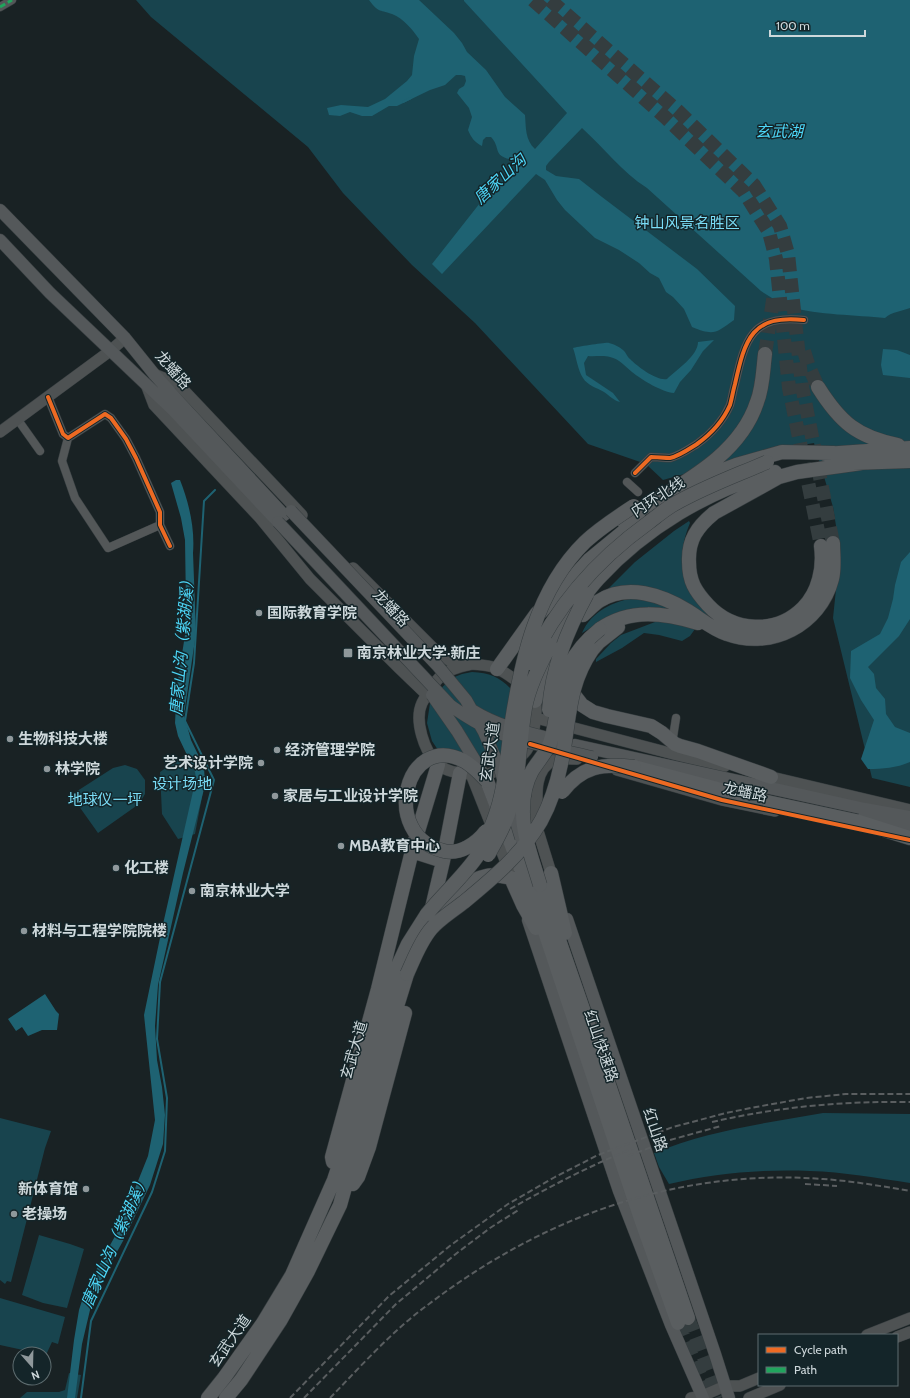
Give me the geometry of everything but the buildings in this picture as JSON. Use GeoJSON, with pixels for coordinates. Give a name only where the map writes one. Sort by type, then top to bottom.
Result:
{"type":"FeatureCollection","features":[{"type":"Feature","properties":{"kind":"highway"},"geometry":{"type":"LineString","coordinates":[[497,669],[527,626],[583,554],[599,537],[694,475],[731,446],[746,426],[757,403],[765,354]]}},
{"type":"Feature","properties":{"kind":"highway"},"geometry":{"type":"LineString","coordinates":[[818,387],[835,412],[853,428],[881,442],[910,448]]}},
{"type":"Feature","properties":{"kind":"highway","name":"内环北线"},"geometry":{"type":"LineString","coordinates":[[514,708],[526,673],[542,638],[566,602],[600,564],[626,539],[670,507],[707,487],[767,462],[788,456],[910,448]]}},
{"type":"Feature","properties":{"kind":"highway"},"geometry":{"type":"LineString","coordinates":[[527,626],[589,560],[609,542],[630,525],[691,486],[715,473],[736,465],[782,452],[833,453]]}},
{"type":"Feature","properties":{"kind":"highway","name":"内环北线"},"geometry":{"type":"LineString","coordinates":[[587,594],[597,580],[615,562],[644,537],[698,502],[753,479],[793,467],[812,464],[910,461]]}},
{"type":"Feature","properties":{"kind":"highway"},"geometry":{"type":"LineString","coordinates":[[550,742],[548,729],[549,704],[552,681],[560,651],[594,596],[621,568],[661,534],[701,509],[747,487],[797,472],[862,463]]}},
{"type":"Feature","properties":{"kind":"highway"},"geometry":{"type":"LineString","coordinates":[[514,708],[524,663],[540,609],[559,573],[568,560],[586,541],[605,525],[666,487],[694,475]]}},
{"type":"Feature","properties":{"kind":"highway"},"geometry":{"type":"LineString","coordinates":[[583,615],[604,598],[620,593],[640,593],[662,597],[725,634],[743,638],[752,639],[781,635],[798,627],[814,613],[827,593],[832,579],[834,566],[827,544],[822,555],[819,582],[803,608],[788,619],[778,623],[758,627],[736,624],[714,611],[701,598],[692,585],[689,569],[688,551],[692,538],[697,529],[705,520],[714,513],[779,477]]}},
{"type":"Feature","properties":{"kind":"highway"},"geometry":{"type":"LineString","coordinates":[[535,701],[587,594]]}},
{"type":"Feature","properties":{"kind":"highway","name":"玄武大道"},"geometry":{"type":"LineString","coordinates":[[208,1398],[263,1324],[292,1275],[352,1143],[407,974],[430,925],[474,874],[487,856],[499,835],[509,812],[514,793],[525,707],[541,661],[568,618],[587,594]]}},
{"type":"Feature","properties":{"kind":"highway"},"geometry":{"type":"LineString","coordinates":[[540,825],[552,796],[560,770],[571,699],[576,680],[608,624],[624,617],[636,614],[673,616],[712,627]]}},
{"type":"Feature","properties":{"kind":"highway","name":"红山快速路"},"geometry":{"type":"LineString","coordinates":[[549,929],[540,885],[523,827],[523,803],[529,779],[550,742],[562,685],[566,674],[578,651],[591,636],[604,631]]}},
{"type":"Feature","properties":{"kind":"highway"},"geometry":{"type":"LineString","coordinates":[[560,651],[557,663],[559,670],[574,696],[588,709],[607,716],[652,726],[675,744],[771,777]]}},
{"type":"Feature","properties":{"kind":"highway","name":"玄武大道"},"geometry":{"type":"LineString","coordinates":[[226,1398],[241,1380],[280,1321],[308,1271],[340,1205],[352,1143],[379,1025],[396,970],[401,957],[427,914],[479,854],[500,804],[514,708]]}},
{"type":"Feature","properties":{"kind":"highway"},"geometry":{"type":"LineString","coordinates":[[487,781],[473,767],[450,756],[437,756],[428,759],[415,769],[409,781],[406,792],[407,814],[414,831],[425,843],[440,850],[451,852],[462,850],[476,842],[493,822]]}},
{"type":"Feature","properties":{"kind":"highway"},"geometry":{"type":"LineString","coordinates":[[334,1180],[332,1157],[382,975],[412,851],[438,764]]}},
{"type":"Feature","properties":{"kind":"highway"},"geometry":{"type":"LineString","coordinates":[[430,925],[485,885],[510,862],[540,825],[570,781],[584,771],[598,767],[614,765],[634,767],[763,802],[856,821],[910,839]]}},
{"type":"Feature","properties":{"kind":"highway"},"geometry":{"type":"LineString","coordinates":[[340,1205],[358,1177],[369,1146],[430,925],[444,861],[466,774]]}},
{"type":"Feature","properties":{"kind":"highway","name":"红山快速路"},"geometry":{"type":"LineString","coordinates":[[487,781],[549,929],[585,1033],[641,1219],[683,1320]]}},
{"type":"Feature","properties":{"kind":"highway"},"geometry":{"type":"LineString","coordinates":[[412,851],[444,861]]}},
{"type":"Feature","properties":{"kind":"highway"},"geometry":{"type":"LineString","coordinates":[[550,873],[562,923],[578,975],[585,1033]]}},
{"type":"Feature","properties":{"kind":"highway"},"geometry":{"type":"LineString","coordinates":[[430,925],[452,895],[467,884],[486,876],[511,878],[523,905],[535,925],[585,1033]]}},
{"type":"Feature","properties":{"kind":"main road","name":"龙蟠路"},"geometry":{"type":"LineString","coordinates":[[0,210],[125,338],[154,374],[171,400],[440,695],[451,706],[465,716],[487,728],[525,741],[910,826]]}},
{"type":"Feature","properties":{"kind":"main road","name":"龙蟠路"},"geometry":{"type":"LineString","coordinates":[[0,240],[50,293],[110,351],[146,384],[171,400],[445,689],[481,715],[496,723],[575,745],[910,818]]}},
{"type":"Feature","properties":{"kind":"main road"},"geometry":{"type":"LineString","coordinates":[[0,432],[110,351],[125,338]]}},
{"type":"Feature","properties":{"kind":"main road"},"geometry":{"type":"LineString","coordinates":[[154,374],[178,384],[348,564],[437,652],[459,667]]}},
{"type":"Feature","properties":{"kind":"main road"},"geometry":{"type":"LineString","coordinates":[[146,384],[154,405],[260,518],[310,579],[427,695]]}},
{"type":"Feature","properties":{"kind":"main road"},"geometry":{"type":"LineString","coordinates":[[286,499],[291,511],[437,665],[466,700],[484,732],[500,769],[526,854],[540,885]]}},
{"type":"Feature","properties":{"kind":"main road"},"geometry":{"type":"LineString","coordinates":[[260,518],[275,526],[411,668],[432,694],[457,731],[487,781]]}},
{"type":"Feature","properties":{"kind":"main road"},"geometry":{"type":"LineString","coordinates":[[472,664],[485,665],[497,669],[525,688],[535,701],[536,718],[530,744],[523,754],[513,762],[490,773],[466,774],[450,771],[438,764],[427,750],[420,729],[419,714],[422,703],[440,678],[450,671],[472,664]]}},
{"type":"Feature","properties":{"kind":"main road","name":"龙蟠路"},"geometry":{"type":"LineString","coordinates":[[536,718],[677,755],[910,810]]}},
{"type":"Feature","properties":{"kind":"main road"},"geometry":{"type":"LineString","coordinates":[[530,744],[577,759]]}},
{"type":"Feature","properties":{"kind":"main road"},"geometry":{"type":"LineString","coordinates":[[550,873],[540,825],[537,786],[540,776],[546,766],[554,760],[563,758],[577,759]]}},
{"type":"Feature","properties":{"kind":"main road","name":"龙蟠路"},"geometry":{"type":"LineString","coordinates":[[577,759],[722,800],[910,839]]}},
{"type":"Feature","properties":{"kind":"main road"},"geometry":{"type":"LineString","coordinates":[[513,762],[540,825]]}},
{"type":"Feature","properties":{"kind":"main road"},"geometry":{"type":"LineString","coordinates":[[466,774],[511,878]]}},
{"type":"Feature","properties":{"kind":"main road","name":"红山路"},"geometry":{"type":"LineString","coordinates":[[550,873],[727,1392]]}},
{"type":"Feature","properties":{"kind":"main road"},"geometry":{"type":"LineString","coordinates":[[523,905],[619,1191],[699,1397],[727,1392],[758,1378]]}},
{"type":"Feature","properties":{"kind":"main road"},"geometry":{"type":"LineString","coordinates":[[870,1334],[910,1318]]}},
{"type":"Feature","properties":{"kind":"main road"},"geometry":{"type":"LineString","coordinates":[[898,1337],[910,1332]]}},
{"type":"Feature","properties":{"kind":"main road"},"geometry":{"type":"LineString","coordinates":[[749,1398],[778,1386]]}},
{"type":"Feature","properties":{"kind":"street"},"geometry":{"type":"LineString","coordinates":[[0,7],[12,0]]}},
{"type":"Feature","properties":{"kind":"street"},"geometry":{"type":"LineString","coordinates":[[635,473],[651,457],[670,458],[688,450],[707,437],[717,427],[730,404],[742,354],[749,339],[756,329],[764,324],[788,318],[804,320]]}},
{"type":"Feature","properties":{"kind":"street"},"geometry":{"type":"LineString","coordinates":[[48,397],[63,434],[68,438]]}},
{"type":"Feature","properties":{"kind":"street"},"geometry":{"type":"LineString","coordinates":[[160,525],[108,548],[75,498],[62,461],[68,438],[105,414],[111,418],[126,439],[136,458],[160,512],[160,525],[170,546]]}},
{"type":"Feature","properties":{"kind":"street"},"geometry":{"type":"LineString","coordinates":[[18,420],[40,451]]}},
{"type":"Feature","properties":{"kind":"street"},"geometry":{"type":"LineString","coordinates":[[627,482],[638,492]]}},
{"type":"Feature","properties":{"kind":"street"},"geometry":{"type":"LineString","coordinates":[[673,737],[676,718]]}},
{"type":"Feature","properties":{"kind":"green space","name":"钟山风景名胜区"},"geometry":{"type":"Polygon","coordinates":[[[136,0],[910,0],[910,787],[872,778],[833,618],[840,551],[833,507],[814,443],[766,451],[663,480],[646,464],[588,444],[475,323],[412,265],[343,193],[308,147],[151,17],[136,0]]]}},
{"type":"Feature","properties":{"kind":"green space"},"geometry":{"type":"Polygon","coordinates":[[[689,521],[690,523],[683,546],[682,561],[718,622],[705,616],[608,589],[635,562],[689,521]]]}},
{"type":"Feature","properties":{"kind":"green space"},"geometry":{"type":"Polygon","coordinates":[[[635,598],[676,608],[602,621],[582,633],[597,613],[611,605],[635,598]]]}},
{"type":"Feature","properties":{"kind":"green space"},"geometry":{"type":"Polygon","coordinates":[[[655,622],[667,622],[695,629],[690,636],[682,641],[644,633],[622,648],[596,662],[596,659],[621,635],[655,622]]]}},
{"type":"Feature","properties":{"kind":"green space"},"geometry":{"type":"Polygon","coordinates":[[[472,672],[487,674],[504,682],[518,698],[499,761],[483,767],[438,750],[432,741],[427,723],[430,703],[436,693],[452,678],[472,672]]]}},
{"type":"Feature","properties":{"kind":"green space","name":"设计场地"},"geometry":{"type":"Polygon","coordinates":[[[194,749],[205,781],[195,834],[178,839],[162,814],[160,772],[194,749]]]}},
{"type":"Feature","properties":{"kind":"green space","name":"地球仪一坪"},"geometry":{"type":"Polygon","coordinates":[[[125,765],[137,769],[145,780],[145,794],[139,804],[98,833],[71,795],[113,768],[125,765]]]}},
{"type":"Feature","properties":{"kind":"green space"},"geometry":{"type":"Polygon","coordinates":[[[823,1113],[910,1114],[910,1183],[822,1172],[757,1171],[704,1177],[669,1184],[659,1167],[654,1153],[674,1145],[715,1133],[823,1113]]]}},
{"type":"Feature","properties":{"kind":"green space","name":"老操场"},"geometry":{"type":"Polygon","coordinates":[[[0,1118],[51,1131],[45,1148],[11,1282],[7,1281],[5,1284],[0,1280],[0,1118]]]}},
{"type":"Feature","properties":{"kind":"green space"},"geometry":{"type":"Polygon","coordinates":[[[39,1235],[84,1249],[67,1308],[43,1303],[22,1295],[39,1235]]]}},
{"type":"Feature","properties":{"kind":"green space"},"geometry":{"type":"Polygon","coordinates":[[[0,1298],[65,1317],[58,1344],[52,1342],[50,1346],[12,1346],[12,1348],[0,1345],[0,1298]]]}},
{"type":"Feature","properties":{"kind":"green space"},"geometry":{"type":"Polygon","coordinates":[[[69,1373],[81,1375],[77,1398],[20,1398],[27,1392],[59,1392],[65,1390],[69,1373]]]}},
{"type":"Feature","properties":{"kind":"water","name":"玄武湖"},"geometry":{"type":"Polygon","coordinates":[[[369,0],[419,0],[454,33],[467,52],[486,70],[505,97],[525,115],[529,142],[535,149],[567,113],[464,0],[910,0],[910,308],[893,313],[885,318],[813,312],[791,307],[775,300],[761,291],[647,188],[629,175],[582,128],[549,162],[546,166],[546,170],[556,176],[579,179],[697,269],[735,306],[734,320],[723,328],[714,332],[705,332],[692,327],[684,309],[666,292],[659,278],[619,250],[595,238],[565,210],[545,180],[536,174],[442,274],[432,264],[480,203],[519,166],[514,160],[502,156],[498,152],[491,137],[486,137],[483,140],[482,146],[472,137],[468,130],[472,117],[469,108],[457,93],[459,89],[464,86],[466,81],[465,76],[456,75],[445,85],[430,90],[397,106],[389,106],[372,116],[362,116],[350,112],[340,116],[329,115],[327,108],[341,105],[368,107],[385,99],[412,75],[414,56],[419,39],[404,21],[392,14],[377,9],[369,0]]]}},
{"type":"Feature","properties":{"kind":"water"},"geometry":{"type":"Polygon","coordinates":[[[714,340],[703,351],[691,370],[680,382],[674,393],[658,388],[647,382],[613,358],[607,356],[588,356],[584,363],[586,375],[613,393],[620,402],[585,380],[581,375],[573,348],[611,343],[622,349],[629,358],[648,373],[658,378],[667,379],[691,357],[697,347],[698,342],[714,340]]]}},
{"type":"Feature","properties":{"kind":"water"},"geometry":{"type":"Polygon","coordinates":[[[883,349],[897,350],[910,355],[910,378],[883,375],[881,365],[883,349]]]}},
{"type":"Feature","properties":{"kind":"water"},"geometry":{"type":"Polygon","coordinates":[[[176,480],[180,480],[186,498],[191,516],[193,534],[196,633],[184,715],[191,740],[204,767],[205,785],[183,873],[158,985],[155,1026],[157,1060],[165,1115],[163,1144],[150,1185],[123,1241],[94,1293],[82,1344],[75,1398],[67,1398],[79,1310],[86,1288],[118,1231],[148,1156],[155,1120],[144,1015],[196,778],[195,772],[178,736],[175,723],[177,686],[185,635],[186,605],[185,540],[181,518],[171,483],[176,480]]]}},
{"type":"Feature","properties":{"kind":"water"},"geometry":{"type":"Polygon","coordinates":[[[910,552],[910,619],[899,636],[868,667],[874,674],[876,688],[885,699],[886,714],[895,727],[910,733],[910,762],[889,768],[868,769],[861,759],[874,720],[861,700],[850,678],[851,651],[880,634],[888,618],[901,562],[910,552]]]}},
{"type":"Feature","properties":{"kind":"water"},"geometry":{"type":"Polygon","coordinates":[[[45,994],[59,1014],[57,1030],[42,1030],[28,1036],[22,1027],[16,1031],[8,1019],[45,994]]]}},
{"type":"Feature","properties":{"kind":"waterway"},"geometry":{"type":"LineString","coordinates":[[403,102],[411,98]]}},
{"type":"Feature","properties":{"kind":"waterway","name":"唐家山沟（紫湖溪）"},"geometry":{"type":"LineString","coordinates":[[81,1398],[91,1321],[152,1192],[165,1151],[167,1098],[157,1039],[160,982],[214,780],[185,721],[194,663],[204,501],[215,490]]}},
{"type":"Feature","properties":{"kind":"tunnel"},"geometry":{"type":"LineString","coordinates":[[533,0],[665,117],[744,192],[769,232],[776,259],[789,388],[821,546]]}},
{"type":"Feature","properties":{"kind":"tunnel"},"geometry":{"type":"LineString","coordinates":[[550,0],[678,111],[754,185],[780,226],[788,254],[802,386],[833,543]]}},
{"type":"Feature","properties":{"kind":"tunnel"},"geometry":{"type":"LineString","coordinates":[[765,354],[774,293]]}},
{"type":"Feature","properties":{"kind":"tunnel"},"geometry":{"type":"LineString","coordinates":[[804,351],[818,387]]}},
{"type":"Feature","properties":{"kind":"tunnel"},"geometry":{"type":"LineString","coordinates":[[688,1318],[720,1398]]}},
{"type":"Feature","properties":{"kind":"tunnel"},"geometry":{"type":"LineString","coordinates":[[678,1323],[710,1398]]}},
{"type":"Feature","properties":{"kind":"railway"},"geometry":{"type":"LineString","coordinates":[[290,1398],[389,1296],[451,1245],[508,1204],[555,1177],[598,1155],[673,1127],[756,1107],[806,1098],[846,1094],[910,1094]]}},
{"type":"Feature","properties":{"kind":"railway"},"geometry":{"type":"LineString","coordinates":[[712,1122],[761,1112],[810,1106],[910,1102]]}},
{"type":"Feature","properties":{"kind":"railway"},"geometry":{"type":"LineString","coordinates":[[628,1156],[670,1140],[721,1126]]}},
{"type":"Feature","properties":{"kind":"railway"},"geometry":{"type":"LineString","coordinates":[[510,1209],[571,1176],[634,1148]]}},
{"type":"Feature","properties":{"kind":"railway"},"geometry":{"type":"LineString","coordinates":[[330,1398],[403,1325],[429,1304],[473,1273],[518,1246],[566,1223],[614,1205],[665,1191],[716,1182],[769,1178],[834,1180],[910,1191]]}},
{"type":"Feature","properties":{"kind":"railway"},"geometry":{"type":"LineString","coordinates":[[805,1184],[837,1186]]}},
{"type":"Feature","properties":{"kind":"railway"},"geometry":{"type":"LineString","coordinates":[[304,1398],[396,1304],[457,1253],[490,1228],[520,1209]]}},
{"type":"Feature","properties":{"kind":"marked path"},"geometry":{"type":"LineString","coordinates":[[0,7],[12,0]]}},
{"type":"Feature","properties":{"kind":"cycle path"},"geometry":{"type":"LineString","coordinates":[[635,473],[651,457],[670,458],[677,456],[697,444],[716,427],[730,405],[743,354],[754,333],[762,326],[773,321],[787,319],[804,320]]}},
{"type":"Feature","properties":{"kind":"cycle path"},"geometry":{"type":"LineString","coordinates":[[48,397],[63,434],[68,438],[105,414],[111,418],[126,439],[136,458],[160,512],[160,525],[170,546]]}},
{"type":"Feature","properties":{"kind":"cycle path"},"geometry":{"type":"LineString","coordinates":[[530,744],[722,800],[910,840]]}},
{"type":"Feature","properties":{"kind":"place","name":"国际教育学院"},"geometry":{"type":"Point","coordinates":[259,613]}},
{"type":"Feature","properties":{"kind":"place","name":"南京林业大学·新庄"},"geometry":{"type":"Point","coordinates":[348,653]}},
{"type":"Feature","properties":{"kind":"place","name":"生物科技大楼"},"geometry":{"type":"Point","coordinates":[10,739]}},
{"type":"Feature","properties":{"kind":"place","name":"经济管理学院"},"geometry":{"type":"Point","coordinates":[277,750]}},
{"type":"Feature","properties":{"kind":"place","name":"艺术设计学院"},"geometry":{"type":"Point","coordinates":[261,763]}},
{"type":"Feature","properties":{"kind":"place","name":"林学院"},"geometry":{"type":"Point","coordinates":[47,769]}},
{"type":"Feature","properties":{"kind":"place","name":"家居与工业设计学院"},"geometry":{"type":"Point","coordinates":[275,796]}},
{"type":"Feature","properties":{"kind":"place","name":"MBA教育中心"},"geometry":{"type":"Point","coordinates":[341,846]}},
{"type":"Feature","properties":{"kind":"place","name":"化工楼"},"geometry":{"type":"Point","coordinates":[116,868]}},
{"type":"Feature","properties":{"kind":"place","name":"南京林业大学"},"geometry":{"type":"Point","coordinates":[192,891]}},
{"type":"Feature","properties":{"kind":"place","name":"材料与工程学院院楼"},"geometry":{"type":"Point","coordinates":[24,931]}},
{"type":"Feature","properties":{"kind":"place","name":"新体育馆"},"geometry":{"type":"Point","coordinates":[86,1189]}},
{"type":"Feature","properties":{"kind":"place","name":"老操场"},"geometry":{"type":"Point","coordinates":[14,1214]}},
{"type":"Feature","properties":{"kind":"water label","name":"唐家山沟"},"geometry":{"type":"Point","coordinates":[500,179]}}]}
